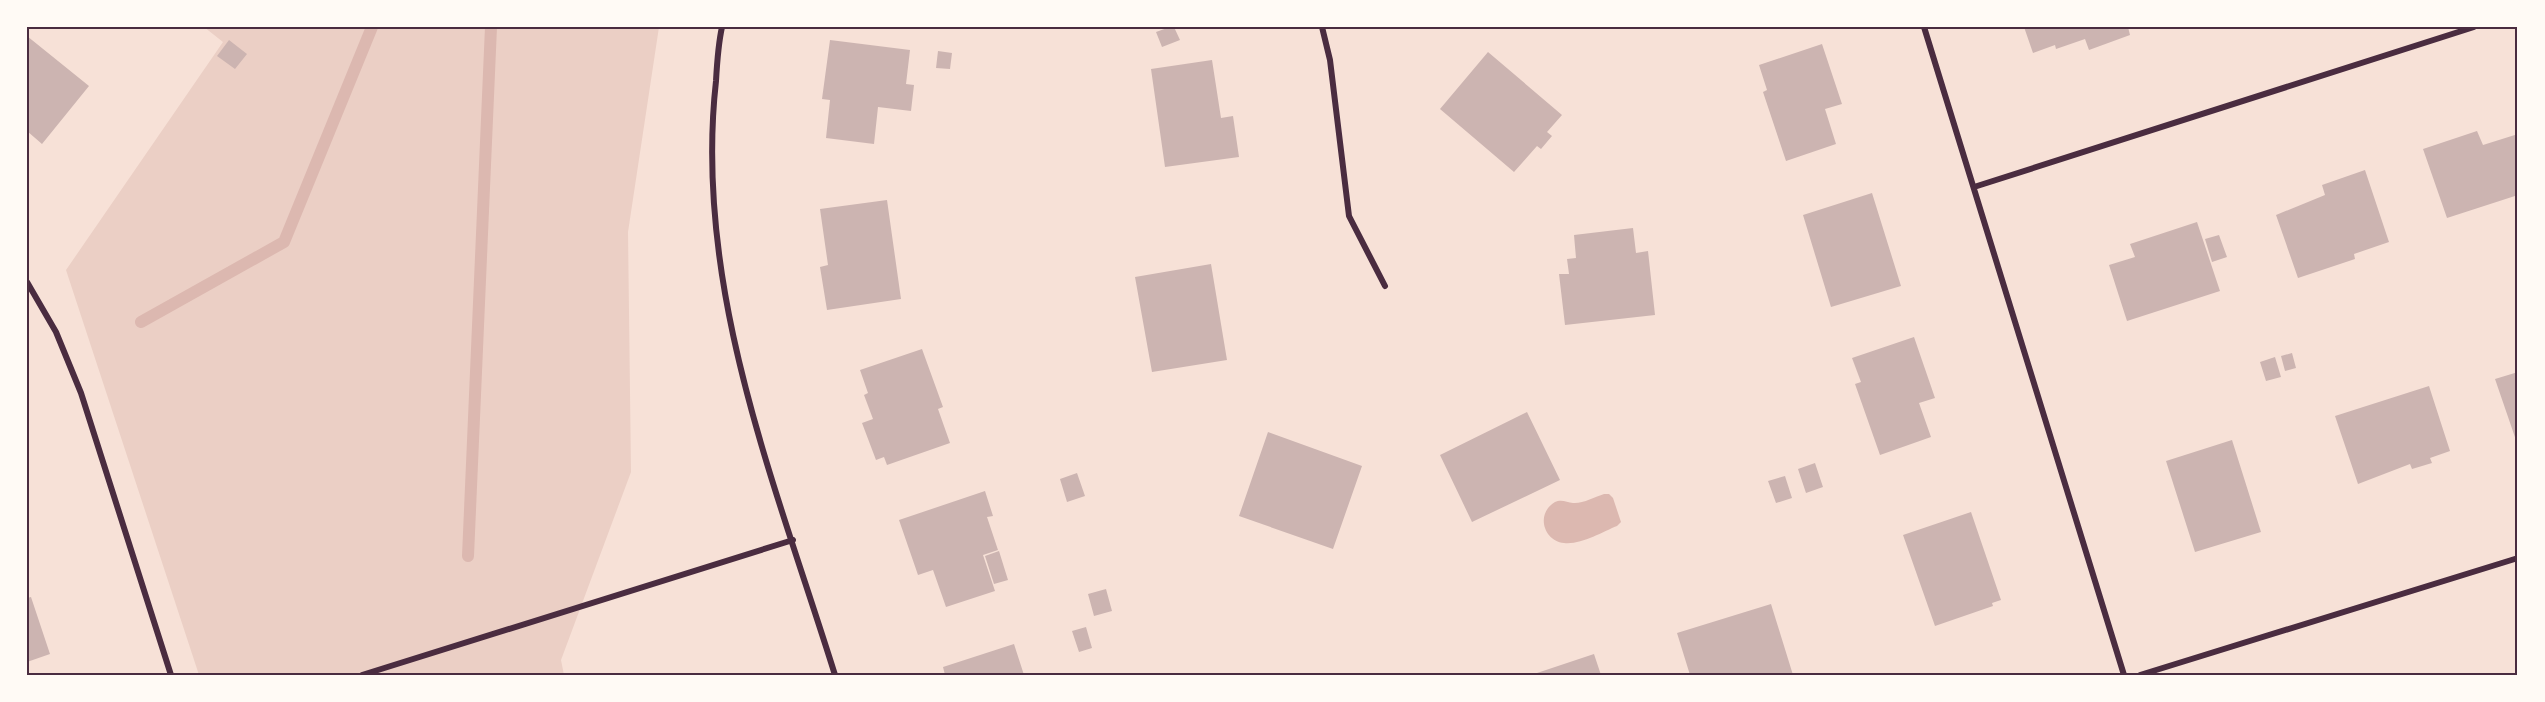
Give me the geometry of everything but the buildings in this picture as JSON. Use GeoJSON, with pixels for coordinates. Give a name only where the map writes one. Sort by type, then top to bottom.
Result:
{"type":"FeatureCollection","features":[{"type":"Feature","properties":{"kind":"street"},"geometry":{"type":"LineString","coordinates":[[722,27],[711,118],[711,200],[720,279],[740,368],[836,675]]}},
{"type":"Feature","properties":{"kind":"street"},"geometry":{"type":"LineString","coordinates":[[1322,27],[1330,60],[1338,114],[1349,216],[1385,286]]}},
{"type":"Feature","properties":{"kind":"street"},"geometry":{"type":"LineString","coordinates":[[1924,27],[2124,675]]}},
{"type":"Feature","properties":{"kind":"street"},"geometry":{"type":"LineString","coordinates":[[1974,187],[2474,27]]}},
{"type":"Feature","properties":{"kind":"street"},"geometry":{"type":"LineString","coordinates":[[27,282],[56,333],[81,393],[171,675]]}},
{"type":"Feature","properties":{"kind":"street"},"geometry":{"type":"LineString","coordinates":[[362,675],[793,540]]}},
{"type":"Feature","properties":{"kind":"street"},"geometry":{"type":"LineString","coordinates":[[2140,675],[2518,558]]}},
{"type":"Feature","properties":{"kind":"shaded area"},"geometry":{"type":"Polygon","coordinates":[[[204,27],[659,27],[628,232],[631,472],[561,660],[564,675],[199,675],[66,270],[223,42],[204,27]]]}},
{"type":"Feature","properties":{"kind":"shaded area"},"geometry":{"type":"Polygon","coordinates":[[[1609,494],[1613,498],[1621,522],[1617,526],[1571,543],[1557,541],[1547,532],[1544,526],[1545,513],[1555,502],[1580,502],[1609,494]]]}},
{"type":"Feature","properties":{"kind":"waterway"},"geometry":{"type":"LineString","coordinates":[[141,322],[284,242],[372,27]]}},
{"type":"Feature","properties":{"kind":"waterway"},"geometry":{"type":"LineString","coordinates":[[468,556],[491,27]]}}]}
